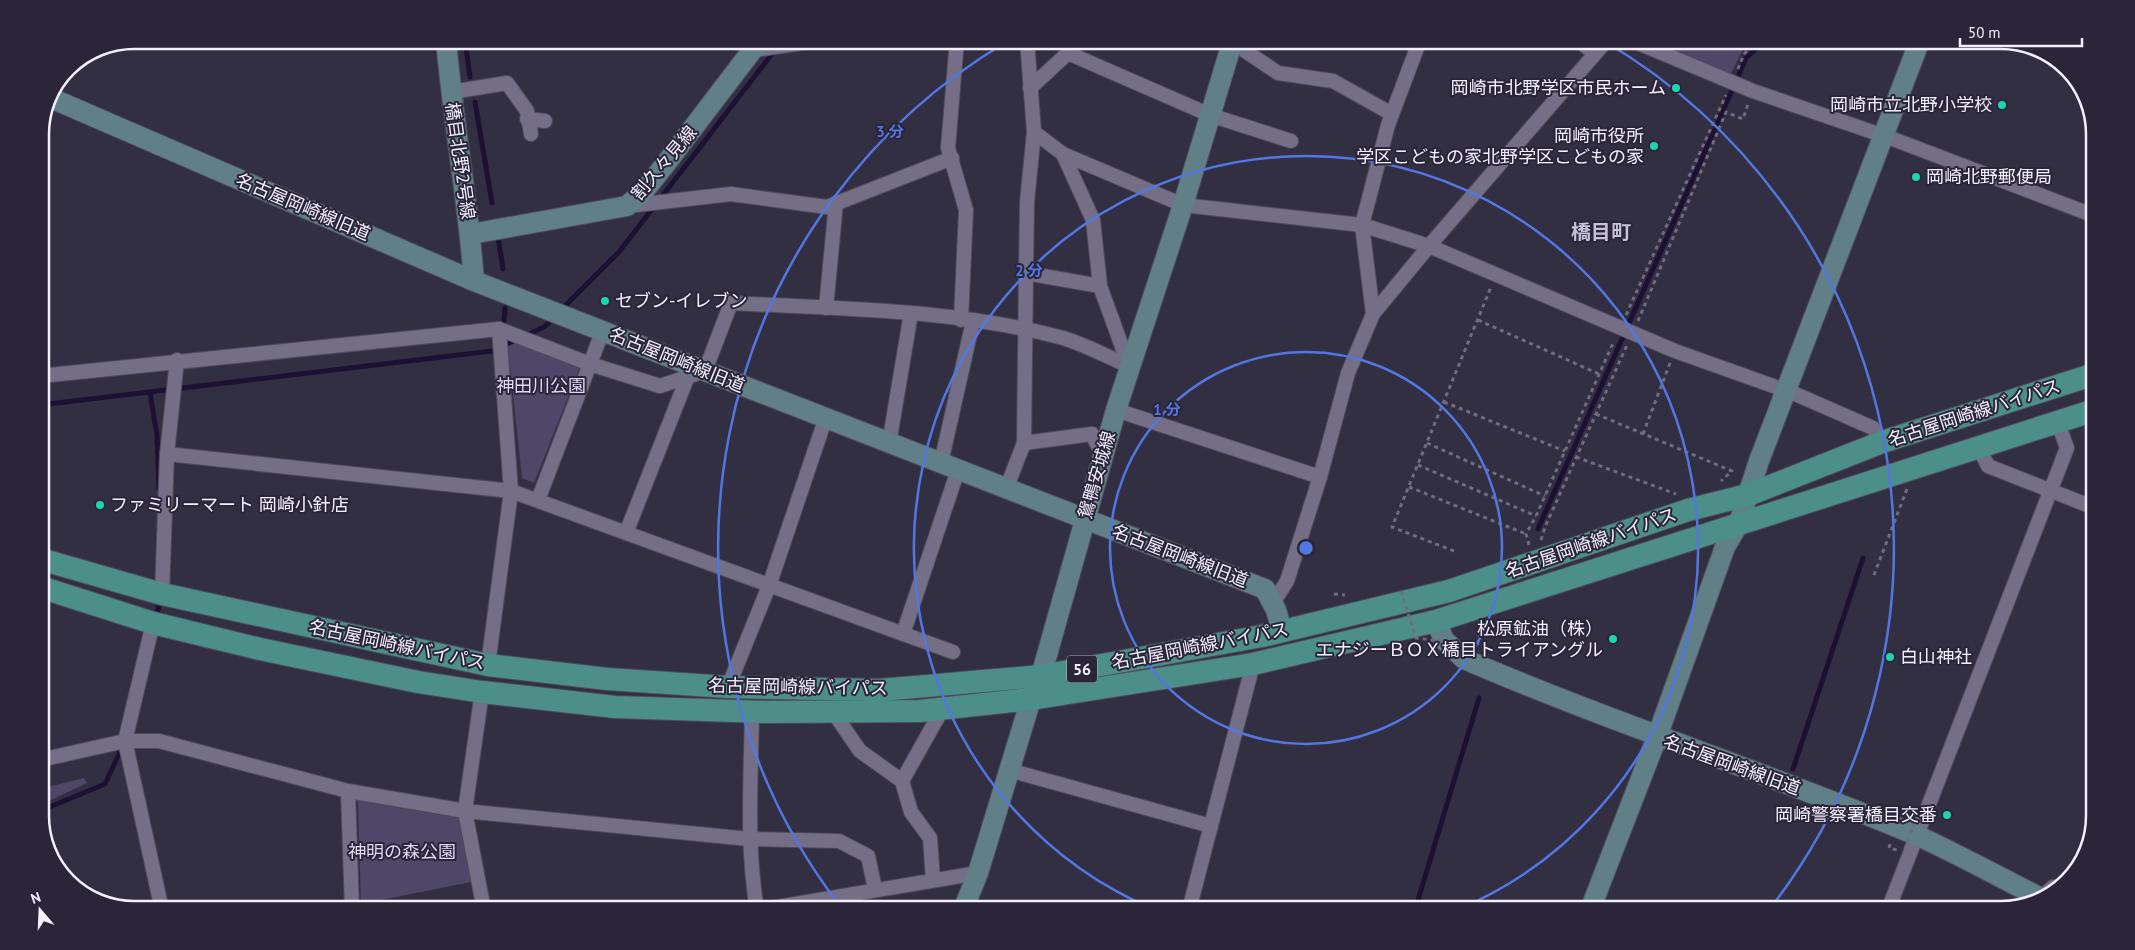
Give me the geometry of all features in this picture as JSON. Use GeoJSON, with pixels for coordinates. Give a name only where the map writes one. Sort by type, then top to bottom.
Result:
{"type":"FeatureCollection","features":[{"type":"Feature","properties":{"kind":"main road","name":"名古屋岡崎線バイパス"},"geometry":{"type":"LineString","coordinates":[[49,562],[162,594],[488,666],[607,679],[728,687],[880,690],[1041,676],[1282,631],[1449,591],[1688,510],[1748,495],[1882,442],[2086,377]]}},
{"type":"Feature","properties":{"kind":"main road","name":"名古屋岡崎線バイパス"},"geometry":{"type":"LineString","coordinates":[[49,590],[153,623],[269,651],[418,682],[482,692],[615,707],[752,712],[920,711],[1031,699],[1253,664],[1436,621],[2086,413]]}},
{"type":"Feature","properties":{"kind":"street","name":"橋目北野2号線"},"geometry":{"type":"LineString","coordinates":[[447,49],[474,281]]}},
{"type":"Feature","properties":{"kind":"street","name":"割久々見線"},"geometry":{"type":"LineString","coordinates":[[470,234],[628,206],[644,191],[754,49]]}},
{"type":"Feature","properties":{"kind":"street"},"geometry":{"type":"LineString","coordinates":[[903,634],[949,466],[967,320],[966,210],[948,148],[956,49]]}},
{"type":"Feature","properties":{"kind":"street"},"geometry":{"type":"LineString","coordinates":[[1006,489],[1024,443],[1027,202],[1034,132],[1027,49]]}},
{"type":"Feature","properties":{"kind":"street"},"geometry":{"type":"LineString","coordinates":[[1030,88],[1070,49]]}},
{"type":"Feature","properties":{"kind":"street","name":"鴛鴨安城線"},"geometry":{"type":"LineString","coordinates":[[967,901],[978,873],[1031,699],[1041,676],[1129,366],[1183,206],[1229,49]]}},
{"type":"Feature","properties":{"kind":"street"},"geometry":{"type":"LineString","coordinates":[[1243,49],[1278,72],[1332,81],[1392,114]]}},
{"type":"Feature","properties":{"kind":"street"},"geometry":{"type":"LineString","coordinates":[[1373,314],[1362,225],[1392,114],[1417,49]]}},
{"type":"Feature","properties":{"kind":"street"},"geometry":{"type":"LineString","coordinates":[[1589,49],[1594,53]]}},
{"type":"Feature","properties":{"kind":"street"},"geometry":{"type":"LineString","coordinates":[[1273,603],[1287,581],[1320,477],[1348,373],[1373,314],[1598,49]]}},
{"type":"Feature","properties":{"kind":"street"},"geometry":{"type":"LineString","coordinates":[[1653,49],[1753,91],[1883,136],[2086,213]]}},
{"type":"Feature","properties":{"kind":"street"},"geometry":{"type":"LineString","coordinates":[[1593,901],[1657,737],[1725,548],[1738,525],[1786,391],[1917,49]]}},
{"type":"Feature","properties":{"kind":"street"},"geometry":{"type":"LineString","coordinates":[[1068,53],[1210,115],[1291,141]]}},
{"type":"Feature","properties":{"kind":"street"},"geometry":{"type":"LineString","coordinates":[[451,92],[507,83],[527,111],[531,134]]}},
{"type":"Feature","properties":{"kind":"street","name":"名古屋岡崎線旧道"},"geometry":{"type":"LineString","coordinates":[[56,100],[474,281],[603,330],[696,374],[826,417],[889,444],[1265,589],[1273,603],[1282,631]]}},
{"type":"Feature","properties":{"kind":"street"},"geometry":{"type":"LineString","coordinates":[[527,119],[545,121]]}},
{"type":"Feature","properties":{"kind":"street"},"geometry":{"type":"LineString","coordinates":[[1034,132],[1062,154],[1183,206],[1362,225],[1429,246],[1675,351],[1786,391],[1873,428],[1882,442]]}},
{"type":"Feature","properties":{"kind":"street"},"geometry":{"type":"LineString","coordinates":[[1062,154],[1094,220],[1100,286],[1129,366]]}},
{"type":"Feature","properties":{"kind":"street"},"geometry":{"type":"LineString","coordinates":[[628,206],[731,194],[827,207],[952,158]]}},
{"type":"Feature","properties":{"kind":"street"},"geometry":{"type":"LineString","coordinates":[[826,308],[836,203]]}},
{"type":"Feature","properties":{"kind":"street"},"geometry":{"type":"LineString","coordinates":[[1026,273],[1100,286]]}},
{"type":"Feature","properties":{"kind":"street"},"geometry":{"type":"LineString","coordinates":[[626,532],[696,374],[731,303],[911,313],[967,320],[1064,339],[1129,366]]}},
{"type":"Feature","properties":{"kind":"street"},"geometry":{"type":"LineString","coordinates":[[889,444],[911,313]]}},
{"type":"Feature","properties":{"kind":"street"},"geometry":{"type":"LineString","coordinates":[[49,375],[177,360],[499,329],[590,364],[660,386],[696,374]]}},
{"type":"Feature","properties":{"kind":"street"},"geometry":{"type":"LineString","coordinates":[[488,666],[511,491],[499,329]]}},
{"type":"Feature","properties":{"kind":"street"},"geometry":{"type":"LineString","coordinates":[[538,500],[603,330]]}},
{"type":"Feature","properties":{"kind":"street"},"geometry":{"type":"LineString","coordinates":[[162,594],[167,454],[177,360]]}},
{"type":"Feature","properties":{"kind":"street"},"geometry":{"type":"LineString","coordinates":[[1116,410],[1320,477]]}},
{"type":"Feature","properties":{"kind":"street"},"geometry":{"type":"LineString","coordinates":[[728,687],[769,586],[826,417]]}},
{"type":"Feature","properties":{"kind":"street"},"geometry":{"type":"LineString","coordinates":[[1891,901],[1913,834],[1925,812],[2067,448],[2058,423]]}},
{"type":"Feature","properties":{"kind":"street"},"geometry":{"type":"LineString","coordinates":[[1024,443],[1092,434],[1103,456]]}},
{"type":"Feature","properties":{"kind":"street"},"geometry":{"type":"LineString","coordinates":[[1979,448],[1988,466],[2086,505]]}},
{"type":"Feature","properties":{"kind":"street"},"geometry":{"type":"LineString","coordinates":[[167,454],[511,491],[953,652]]}},
{"type":"Feature","properties":{"kind":"street","name":"名古屋岡崎線旧道"},"geometry":{"type":"LineString","coordinates":[[1436,621],[1444,640],[1464,659],[1657,737],[1913,834],[2034,895]]}},
{"type":"Feature","properties":{"kind":"street"},"geometry":{"type":"LineString","coordinates":[[153,623],[125,741],[160,901]]}},
{"type":"Feature","properties":{"kind":"street"},"geometry":{"type":"LineString","coordinates":[[1191,901],[1253,664]]}},
{"type":"Feature","properties":{"kind":"street"},"geometry":{"type":"LineString","coordinates":[[482,692],[464,811],[482,901]]}},
{"type":"Feature","properties":{"kind":"street"},"geometry":{"type":"LineString","coordinates":[[902,781],[942,708]]}},
{"type":"Feature","properties":{"kind":"street"},"geometry":{"type":"LineString","coordinates":[[752,712],[749,839],[750,867],[756,901]]}},
{"type":"Feature","properties":{"kind":"street"},"geometry":{"type":"LineString","coordinates":[[833,712],[860,751],[902,781],[911,812],[930,838],[933,880]]}},
{"type":"Feature","properties":{"kind":"street"},"geometry":{"type":"LineString","coordinates":[[49,758],[125,741],[159,741],[348,791],[464,811],[749,839],[839,841],[868,856],[875,889]]}},
{"type":"Feature","properties":{"kind":"street"},"geometry":{"type":"LineString","coordinates":[[1009,770],[1211,826]]}},
{"type":"Feature","properties":{"kind":"street"},"geometry":{"type":"LineString","coordinates":[[348,791],[352,901]]}},
{"type":"Feature","properties":{"kind":"street"},"geometry":{"type":"LineString","coordinates":[[808,901],[978,873]]}},
{"type":"Feature","properties":{"kind":"path"},"geometry":{"type":"LineString","coordinates":[[1543,546],[1541,538],[1544,528],[1596,414],[1626,330],[1744,54],[1749,49]]}},
{"type":"Feature","properties":{"kind":"path"},"geometry":{"type":"LineString","coordinates":[[1530,550],[1526,534],[1536,516],[1599,374],[1626,330],[1726,112],[1743,119],[1753,91]]}},
{"type":"Feature","properties":{"kind":"path"},"geometry":{"type":"LineString","coordinates":[[1454,551],[1392,527],[1496,274]]}},
{"type":"Feature","properties":{"kind":"path"},"geometry":{"type":"LineString","coordinates":[[1478,320],[1599,374]]}},
{"type":"Feature","properties":{"kind":"path"},"geometry":{"type":"LineString","coordinates":[[1643,434],[1675,351]]}},
{"type":"Feature","properties":{"kind":"path"},"geometry":{"type":"LineString","coordinates":[[1444,402],[1565,451]]}},
{"type":"Feature","properties":{"kind":"path"},"geometry":{"type":"LineString","coordinates":[[1596,414],[1732,471]]}},
{"type":"Feature","properties":{"kind":"path"},"geometry":{"type":"LineString","coordinates":[[1427,443],[1545,496]]}},
{"type":"Feature","properties":{"kind":"path"},"geometry":{"type":"LineString","coordinates":[[1576,457],[1683,497]]}},
{"type":"Feature","properties":{"kind":"path"},"geometry":{"type":"LineString","coordinates":[[1418,465],[1536,516]]}},
{"type":"Feature","properties":{"kind":"path"},"geometry":{"type":"LineString","coordinates":[[1874,574],[1909,484]]}},
{"type":"Feature","properties":{"kind":"path"},"geometry":{"type":"LineString","coordinates":[[1409,487],[1526,534]]}},
{"type":"Feature","properties":{"kind":"path"},"geometry":{"type":"LineString","coordinates":[[1401,591],[1416,638],[1477,646],[1483,650]]}},
{"type":"Feature","properties":{"kind":"path"},"geometry":{"type":"LineString","coordinates":[[1477,646],[1484,621]]}},
{"type":"Feature","properties":{"kind":"path"},"geometry":{"type":"LineString","coordinates":[[1890,844],[1889,848],[1900,852]]}},
{"type":"Feature","properties":{"kind":"green space"},"geometry":{"type":"Polygon","coordinates":[[[1655,49],[1743,49],[1729,77],[1655,49]]]}},
{"type":"Feature","properties":{"kind":"green space","name":"神田川公園"},"geometry":{"type":"Polygon","coordinates":[[[507,339],[580,367],[534,483],[522,478],[507,339]]]}},
{"type":"Feature","properties":{"kind":"green space"},"geometry":{"type":"Polygon","coordinates":[[[84,778],[87,783],[49,801],[49,787],[84,778]]]}},
{"type":"Feature","properties":{"kind":"green space","name":"神明の森公園"},"geometry":{"type":"Polygon","coordinates":[[[358,801],[459,818],[471,882],[376,901],[361,901],[358,801]]]}},
{"type":"Feature","properties":{"kind":"waterway"},"geometry":{"type":"LineString","coordinates":[[466,49],[470,77]]}},
{"type":"Feature","properties":{"kind":"waterway"},"geometry":{"type":"LineString","coordinates":[[1738,77],[1746,58],[1756,49]]}},
{"type":"Feature","properties":{"kind":"waterway"},"geometry":{"type":"LineString","coordinates":[[561,310],[619,252],[775,50]]}},
{"type":"Feature","properties":{"kind":"waterway"},"geometry":{"type":"LineString","coordinates":[[1538,529],[1733,88]]}},
{"type":"Feature","properties":{"kind":"waterway"},"geometry":{"type":"LineString","coordinates":[[475,102],[492,203]]}},
{"type":"Feature","properties":{"kind":"waterway"},"geometry":{"type":"LineString","coordinates":[[498,237],[503,269]]}},
{"type":"Feature","properties":{"kind":"waterway"},"geometry":{"type":"LineString","coordinates":[[504,321],[505,308]]}},
{"type":"Feature","properties":{"kind":"waterway"},"geometry":{"type":"LineString","coordinates":[[525,336],[544,327],[554,318]]}},
{"type":"Feature","properties":{"kind":"waterway"},"geometry":{"type":"LineString","coordinates":[[49,404],[492,351],[518,339]]}},
{"type":"Feature","properties":{"kind":"waterway"},"geometry":{"type":"LineString","coordinates":[[150,393],[157,435],[159,489]]}},
{"type":"Feature","properties":{"kind":"waterway"},"geometry":{"type":"LineString","coordinates":[[1793,769],[1863,558]]}},
{"type":"Feature","properties":{"kind":"waterway"},"geometry":{"type":"LineString","coordinates":[[156,619],[160,600]]}},
{"type":"Feature","properties":{"kind":"waterway"},"geometry":{"type":"LineString","coordinates":[[1418,901],[1479,698]]}},
{"type":"Feature","properties":{"kind":"waterway"},"geometry":{"type":"LineString","coordinates":[[49,807],[105,784],[123,745]]}},
{"type":"Feature","properties":{"kind":"place","name":"岡崎市北野学区市民ホーム"},"geometry":{"type":"Point","coordinates":[1676,88]}},
{"type":"Feature","properties":{"kind":"place","name":"岡崎市立北野小学校"},"geometry":{"type":"Point","coordinates":[2002,105]}},
{"type":"Feature","properties":{"kind":"place","name":"岡崎市役所 学区こどもの家北野学区こどもの家"},"geometry":{"type":"Point","coordinates":[1654,146]}},
{"type":"Feature","properties":{"kind":"place","name":"岡崎北野郵便局"},"geometry":{"type":"Point","coordinates":[1916,177]}},
{"type":"Feature","properties":{"kind":"place","name":"セブン-イレブン"},"geometry":{"type":"Point","coordinates":[605,301]}},
{"type":"Feature","properties":{"kind":"place","name":"ファミリーマート 岡崎小針店"},"geometry":{"type":"Point","coordinates":[100,505]}},
{"type":"Feature","properties":{"kind":"place","name":"松原鉱油（株） エナジーＢＯＸ橋目トライアングル"},"geometry":{"type":"Point","coordinates":[1613,639]}},
{"type":"Feature","properties":{"kind":"place","name":"白山神社"},"geometry":{"type":"Point","coordinates":[1890,657]}},
{"type":"Feature","properties":{"kind":"place","name":"岡崎警察署橋目交番"},"geometry":{"type":"Point","coordinates":[1947,815]}},
{"type":"Feature","properties":{"kind":"district","name":"橋目町"},"geometry":{"type":"Point","coordinates":[1601,232]}}]}
